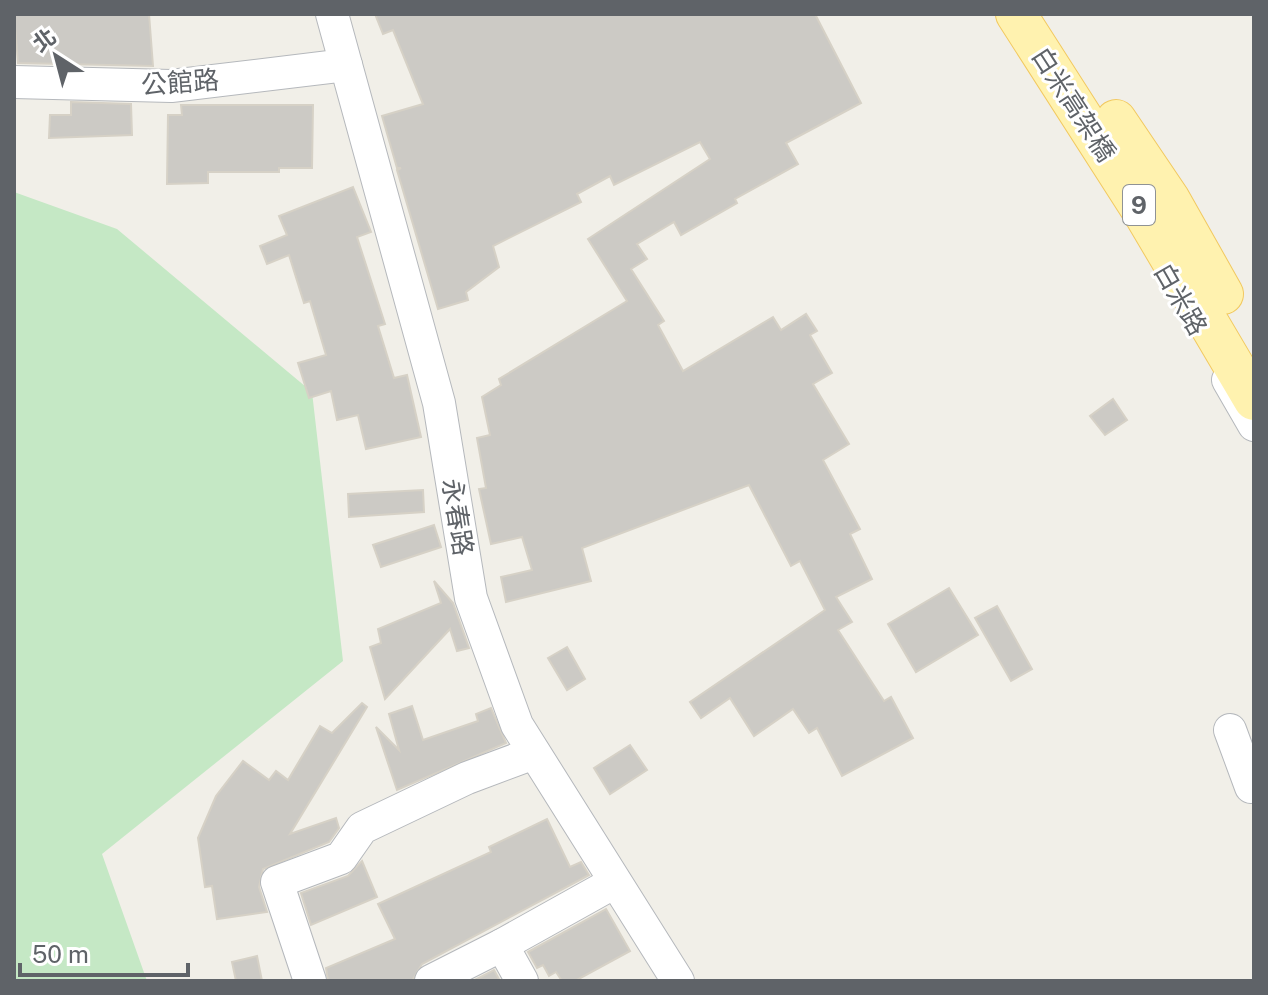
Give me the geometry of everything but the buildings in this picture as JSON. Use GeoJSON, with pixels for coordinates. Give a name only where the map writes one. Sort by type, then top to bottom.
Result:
{"type":"FeatureCollection","features":[{"type":"Feature","properties":{"kind":"main road","name":"白米高架橋"},"geometry":{"type":"LineString","coordinates":[[1016,14],[1146,217],[1254,400]]}},
{"type":"Feature","properties":{"kind":"main road","name":"白米高架橋"},"geometry":{"type":"LineString","coordinates":[[1043,14],[1170,200],[1254,350]]}},
{"type":"Feature","properties":{"kind":"street","name":"永春路"},"geometry":{"type":"LineString","coordinates":[[332,14],[439,403],[471,598],[517,725],[678,981]]}},
{"type":"Feature","properties":{"kind":"street","name":"白米路"},"geometry":{"type":"LineString","coordinates":[[1001,14],[1137,223],[1254,425]]}},
{"type":"Feature","properties":{"kind":"street","name":"公館路"},"geometry":{"type":"LineString","coordinates":[[14,82],[171,86],[346,65]]}},
{"type":"Feature","properties":{"kind":"street"},"geometry":{"type":"LineString","coordinates":[[1230,730],[1251,787]]}},
{"type":"Feature","properties":{"kind":"street"},"geometry":{"type":"LineString","coordinates":[[310,981],[277,882],[341,858],[362,828],[467,778],[534,753]]}},
{"type":"Feature","properties":{"kind":"street"},"geometry":{"type":"LineString","coordinates":[[431,981],[615,882]]}},
{"type":"Feature","properties":{"kind":"street"},"geometry":{"type":"LineString","coordinates":[[502,945],[522,981]]}},
{"type":"Feature","properties":{"kind":"green space"},"geometry":{"type":"Polygon","coordinates":[[[14,192],[117,229],[312,392],[343,661],[102,854],[147,981],[14,981],[14,192]]]}}]}
